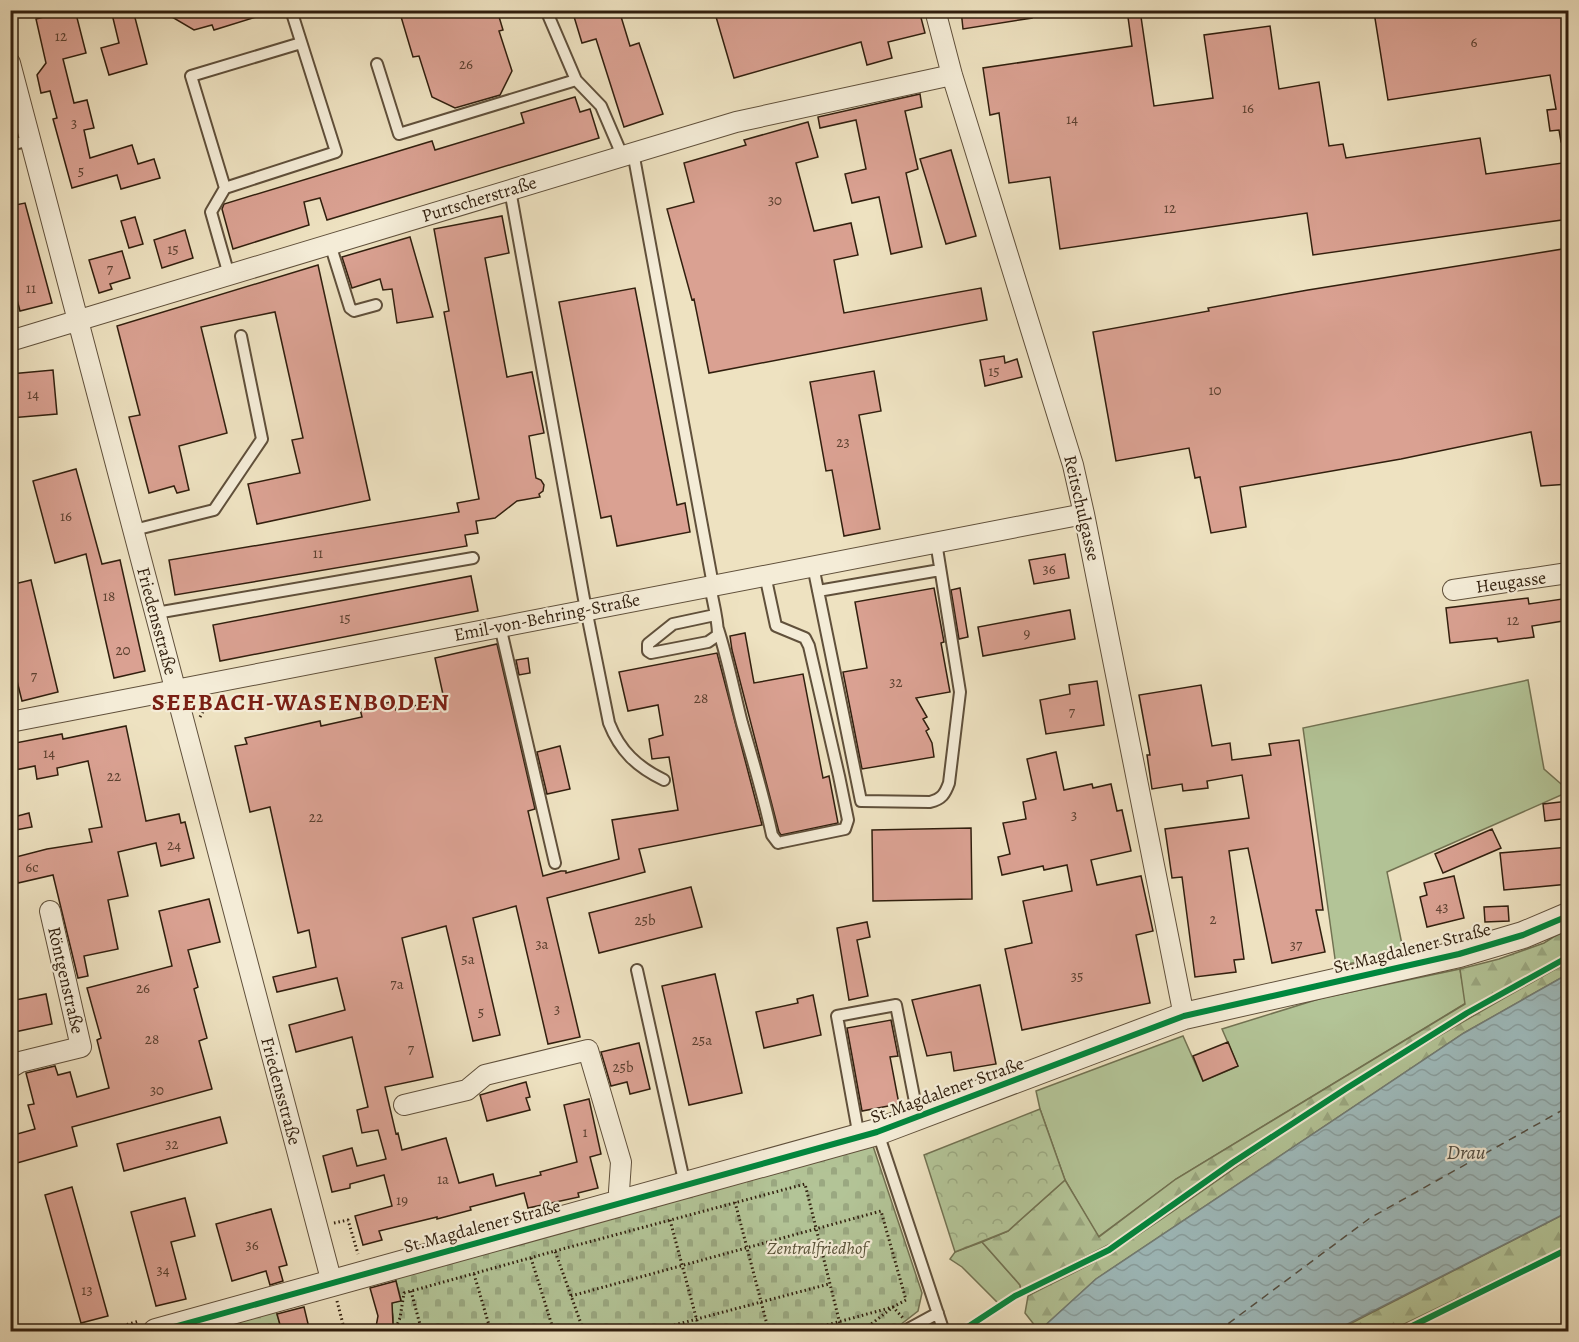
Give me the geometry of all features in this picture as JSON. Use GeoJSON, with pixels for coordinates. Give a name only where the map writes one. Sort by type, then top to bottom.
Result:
{"type":"FeatureCollection","features":[{"type":"Feature","properties":{"kind":"street","name":"Reitschulgasse"},"geometry":{"type":"LineString","coordinates":[[935,10],[952,75],[1065,438],[1084,514],[1184,1016]]}},
{"type":"Feature","properties":{"kind":"street","name":"Friedensstraße"},"geometry":{"type":"LineString","coordinates":[[10,63],[332,1283]]}},
{"type":"Feature","properties":{"kind":"street","name":"Purtscherstraße"},"geometry":{"type":"LineString","coordinates":[[10,341],[736,122],[952,75]]}},
{"type":"Feature","properties":{"kind":"street","name":"Emil-von-Behring-Straße"},"geometry":{"type":"LineString","coordinates":[[10,722],[1084,514]]}},
{"type":"Feature","properties":{"kind":"street","name":"Heugasse"},"geometry":{"type":"LineString","coordinates":[[1453,590],[1569,573]]}},
{"type":"Feature","properties":{"kind":"street","name":"Röntgenstraße"},"geometry":{"type":"LineString","coordinates":[[10,1068],[20,1062],[81,1047],[50,911]]}},
{"type":"Feature","properties":{"kind":"street","name":"St.Magdalener Straße"},"geometry":{"type":"LineString","coordinates":[[156,1332],[868,1135],[1184,1016],[1459,954],[1523,935],[1569,916]]}},
{"type":"Feature","properties":{"kind":"street"},"geometry":{"type":"LineString","coordinates":[[404,1105],[466,1090],[485,1075],[588,1050],[621,1162],[619,1191],[622,1203]]}},
{"type":"Feature","properties":{"kind":"lane"},"geometry":{"type":"LineString","coordinates":[[229,275],[211,212],[225,188],[336,152],[291,10]]}},
{"type":"Feature","properties":{"kind":"lane"},"geometry":{"type":"LineString","coordinates":[[546,10],[576,80],[601,106],[628,154],[712,585],[718,629],[742,722],[763,790],[772,835],[778,843],[845,829],[848,820],[809,646],[805,638],[776,626],[765,575]]}},
{"type":"Feature","properties":{"kind":"lane"},"geometry":{"type":"LineString","coordinates":[[225,188],[191,76],[301,43]]}},
{"type":"Feature","properties":{"kind":"lane"},"geometry":{"type":"LineString","coordinates":[[377,64],[399,134],[576,80]]}},
{"type":"Feature","properties":{"kind":"lane"},"geometry":{"type":"LineString","coordinates":[[10,145],[31,140]]}},
{"type":"Feature","properties":{"kind":"lane"},"geometry":{"type":"LineString","coordinates":[[510,190],[586,610],[609,723],[615,738],[626,753],[639,766],[664,780]]}},
{"type":"Feature","properties":{"kind":"lane"},"geometry":{"type":"LineString","coordinates":[[330,244],[350,308],[359,311],[376,305]]}},
{"type":"Feature","properties":{"kind":"lane"},"geometry":{"type":"LineString","coordinates":[[134,530],[214,510],[262,439],[241,336]]}},
{"type":"Feature","properties":{"kind":"lane"},"geometry":{"type":"LineString","coordinates":[[813,566],[861,801],[939,800],[945,794],[949,783],[960,692],[936,542]]}},
{"type":"Feature","properties":{"kind":"lane"},"geometry":{"type":"LineString","coordinates":[[156,613],[472,558]]}},
{"type":"Feature","properties":{"kind":"lane"},"geometry":{"type":"LineString","coordinates":[[818,591],[940,570]]}},
{"type":"Feature","properties":{"kind":"lane"},"geometry":{"type":"LineString","coordinates":[[715,615],[673,624],[646,647],[651,653],[708,642],[718,635],[718,629]]}},
{"type":"Feature","properties":{"kind":"lane"},"geometry":{"type":"LineString","coordinates":[[500,626],[555,863]]}},
{"type":"Feature","properties":{"kind":"lane"},"geometry":{"type":"LineString","coordinates":[[637,970],[685,1186]]}},
{"type":"Feature","properties":{"kind":"lane"},"geometry":{"type":"LineString","coordinates":[[918,1117],[896,1005],[837,1016],[868,1135],[944,1332]]}},
{"type":"Feature","properties":{"kind":"lane"},"geometry":{"type":"LineString","coordinates":[[903,1332],[938,1313]]}},
{"type":"Feature","properties":{"kind":"path"},"geometry":{"type":"LineString","coordinates":[[201,727],[200,717],[215,698]]}},
{"type":"Feature","properties":{"kind":"path"},"geometry":{"type":"LineString","coordinates":[[394,1332],[400,1318],[404,1293],[805,1184],[842,1332]]}},
{"type":"Feature","properties":{"kind":"path"},"geometry":{"type":"LineString","coordinates":[[735,1202],[768,1332]]}},
{"type":"Feature","properties":{"kind":"path"},"geometry":{"type":"LineString","coordinates":[[571,1296],[881,1211],[906,1300],[893,1306],[801,1332]]}},
{"type":"Feature","properties":{"kind":"path"},"geometry":{"type":"LineString","coordinates":[[329,1224],[348,1220],[360,1262]]}},
{"type":"Feature","properties":{"kind":"path"},"geometry":{"type":"LineString","coordinates":[[670,1220],[700,1332]]}},
{"type":"Feature","properties":{"kind":"path"},"geometry":{"type":"LineString","coordinates":[[555,1251],[584,1332]]}},
{"type":"Feature","properties":{"kind":"path"},"geometry":{"type":"LineString","coordinates":[[531,1258],[554,1331],[548,1332]]}},
{"type":"Feature","properties":{"kind":"path"},"geometry":{"type":"LineString","coordinates":[[474,1274],[491,1332]]}},
{"type":"Feature","properties":{"kind":"path"},"geometry":{"type":"LineString","coordinates":[[332,1283],[345,1332]]}},
{"type":"Feature","properties":{"kind":"path"},"geometry":{"type":"LineString","coordinates":[[648,1332],[830,1284]]}},
{"type":"Feature","properties":{"kind":"path"},"geometry":{"type":"LineString","coordinates":[[411,1291],[422,1332]]}},
{"type":"Feature","properties":{"kind":"path"},"geometry":{"type":"LineString","coordinates":[[861,1332],[893,1306]]}},
{"type":"Feature","properties":{"kind":"green space"},"geometry":{"type":"Polygon","coordinates":[[[1528,680],[1544,769],[1568,792],[1387,872],[1404,954],[1336,966],[1303,728],[1528,680]]]}},
{"type":"Feature","properties":{"kind":"green space"},"geometry":{"type":"Polygon","coordinates":[[[1568,928],[1568,954],[1443,1024],[1286,1124],[1118,1240],[1021,1290],[1020,1285],[982,1242],[1008,1231],[1065,1180],[1099,1237],[1176,1179],[1465,1004],[1460,969],[1499,959],[1544,943],[1568,928]]]}},
{"type":"Feature","properties":{"kind":"green space"},"geometry":{"type":"Polygon","coordinates":[[[1568,962],[1568,974],[1464,1033],[1096,1279],[1039,1331],[1025,1313],[1028,1296],[1113,1251],[1350,1090],[1568,962]]]}},
{"type":"Feature","properties":{"kind":"green space"},"geometry":{"type":"Polygon","coordinates":[[[1460,969],[1466,1003],[1176,1179],[1098,1237],[1065,1180],[1036,1091],[1183,1036],[1203,1081],[1238,1066],[1222,1029],[1322,998],[1460,969]]]}},
{"type":"Feature","properties":{"kind":"green space"},"geometry":{"type":"Polygon","coordinates":[[[1040,1109],[1065,1180],[1008,1231],[955,1252],[924,1155],[1040,1109]]]}},
{"type":"Feature","properties":{"kind":"green space","name":"Zentralfriedhof"},"geometry":{"type":"Polygon","coordinates":[[[873,1146],[922,1293],[918,1311],[891,1332],[390,1331],[393,1318],[389,1304],[401,1300],[395,1278],[873,1146]]]}},
{"type":"Feature","properties":{"kind":"green space"},"geometry":{"type":"Polygon","coordinates":[[[1568,1212],[1568,1245],[1390,1331],[1334,1332],[1568,1212]]]}},
{"type":"Feature","properties":{"kind":"green space"},"geometry":{"type":"Polygon","coordinates":[[[982,1242],[1020,1285],[1021,1290],[998,1303],[962,1267],[950,1259],[955,1252],[982,1242]]]}},
{"type":"Feature","properties":{"kind":"green space"},"geometry":{"type":"Polygon","coordinates":[[[276,1311],[282,1331],[198,1332],[276,1311]]]}},
{"type":"Feature","properties":{"kind":"water","name":"Drau"},"geometry":{"type":"Polygon","coordinates":[[[1568,974],[1568,1212],[1334,1331],[1039,1331],[1096,1279],[1464,1033],[1568,974]]]}},
{"type":"Feature","properties":{"kind":"building"},"geometry":{"type":"Polygon","coordinates":[[[75,10],[86,53],[63,59],[74,103],[87,100],[94,128],[84,130],[90,158],[132,145],[138,164],[154,159],[160,178],[121,189],[117,175],[72,188],[53,119],[57,118],[50,91],[41,93],[37,75],[46,63],[36,19],[75,10]]]}},
{"type":"Feature","properties":{"kind":"building"},"geometry":{"type":"Polygon","coordinates":[[[111,10],[133,10],[147,64],[109,75],[101,48],[119,43],[111,10]]]}},
{"type":"Feature","properties":{"kind":"building"},"geometry":{"type":"Polygon","coordinates":[[[160,10],[266,10],[266,14],[214,30],[212,25],[194,30],[160,10]]]}},
{"type":"Feature","properties":{"kind":"building"},"geometry":{"type":"Polygon","coordinates":[[[399,10],[497,10],[503,30],[499,31],[512,71],[500,95],[455,108],[432,97],[419,56],[413,57],[399,10]]]}},
{"type":"Feature","properties":{"kind":"building"},"geometry":{"type":"Polygon","coordinates":[[[572,10],[619,10],[630,46],[639,43],[663,114],[624,127],[596,39],[582,43],[572,10]]]}},
{"type":"Feature","properties":{"kind":"building"},"geometry":{"type":"Polygon","coordinates":[[[714,10],[919,10],[925,33],[888,42],[892,58],[867,65],[861,42],[734,78],[714,10]]]}},
{"type":"Feature","properties":{"kind":"building"},"geometry":{"type":"Polygon","coordinates":[[[961,10],[1031,10],[1032,18],[963,29],[961,10]]]}},
{"type":"Feature","properties":{"kind":"building"},"geometry":{"type":"Polygon","coordinates":[[[1127,10],[1140,10],[1154,106],[1213,98],[1204,35],[1270,26],[1279,89],[1319,82],[1329,146],[1343,144],[1346,158],[1480,138],[1486,174],[1569,162],[1569,219],[1313,255],[1307,213],[1060,249],[1050,177],[1009,183],[999,113],[990,115],[983,68],[1132,46],[1127,10]]]}},
{"type":"Feature","properties":{"kind":"building"},"geometry":{"type":"Polygon","coordinates":[[[1385,10],[1569,10],[1569,141],[1561,142],[1559,130],[1550,131],[1547,110],[1556,109],[1550,75],[1388,100],[1374,12],[1385,10]]]}},
{"type":"Feature","properties":{"kind":"building"},"geometry":{"type":"Polygon","coordinates":[[[920,94],[922,107],[905,111],[918,169],[906,173],[922,247],[891,254],[879,197],[852,203],[845,174],[866,169],[856,120],[820,128],[818,117],[920,94]]]}},
{"type":"Feature","properties":{"kind":"building"},"geometry":{"type":"Polygon","coordinates":[[[575,97],[580,112],[590,109],[599,138],[327,220],[320,198],[304,202],[309,225],[233,249],[222,209],[224,204],[432,141],[435,150],[524,123],[521,113],[575,97]]]}},
{"type":"Feature","properties":{"kind":"building"},"geometry":{"type":"Polygon","coordinates":[[[808,122],[818,157],[796,163],[814,231],[851,223],[858,255],[834,260],[844,313],[981,288],[987,320],[709,373],[694,299],[692,300],[667,209],[694,202],[684,163],[746,145],[744,140],[808,122]]]}},
{"type":"Feature","properties":{"kind":"building"},"geometry":{"type":"Polygon","coordinates":[[[951,150],[976,236],[946,244],[920,159],[951,150]]]}},
{"type":"Feature","properties":{"kind":"building"},"geometry":{"type":"Polygon","coordinates":[[[25,203],[52,303],[20,311],[10,273],[10,206],[25,203]]]}},
{"type":"Feature","properties":{"kind":"building"},"geometry":{"type":"Polygon","coordinates":[[[502,216],[509,253],[485,258],[507,377],[532,372],[544,433],[529,436],[536,478],[544,485],[543,491],[539,494],[540,497],[517,501],[495,518],[476,521],[478,533],[465,535],[467,546],[175,595],[169,560],[459,512],[457,503],[479,499],[444,312],[449,311],[434,229],[502,216]]]}},
{"type":"Feature","properties":{"kind":"building"},"geometry":{"type":"Polygon","coordinates":[[[135,217],[143,244],[129,248],[121,221],[135,217]]]}},
{"type":"Feature","properties":{"kind":"building"},"geometry":{"type":"Polygon","coordinates":[[[185,230],[193,258],[162,268],[154,240],[185,230]]]}},
{"type":"Feature","properties":{"kind":"building"},"geometry":{"type":"Polygon","coordinates":[[[410,237],[433,317],[397,323],[392,289],[383,290],[380,279],[352,288],[342,257],[410,237]]]}},
{"type":"Feature","properties":{"kind":"building"},"geometry":{"type":"Polygon","coordinates":[[[1569,248],[1569,484],[1541,486],[1531,432],[1401,459],[1240,487],[1246,527],[1211,533],[1200,477],[1195,478],[1189,448],[1116,461],[1093,332],[1308,290],[1569,248]]]}},
{"type":"Feature","properties":{"kind":"building"},"geometry":{"type":"Polygon","coordinates":[[[122,251],[130,278],[110,284],[112,289],[99,293],[89,260],[122,251]]]}},
{"type":"Feature","properties":{"kind":"building"},"geometry":{"type":"Polygon","coordinates":[[[318,265],[370,500],[257,524],[248,484],[300,473],[292,440],[303,438],[275,312],[201,327],[227,433],[179,446],[189,490],[177,493],[174,486],[149,493],[129,417],[140,415],[117,326],[318,265]]]}},
{"type":"Feature","properties":{"kind":"building"},"geometry":{"type":"Polygon","coordinates":[[[635,288],[677,505],[685,503],[690,532],[617,546],[611,516],[601,518],[559,302],[635,288]]]}},
{"type":"Feature","properties":{"kind":"building"},"geometry":{"type":"Polygon","coordinates":[[[1004,356],[1005,363],[1017,359],[1022,377],[985,386],[980,360],[1004,356]]]}},
{"type":"Feature","properties":{"kind":"building"},"geometry":{"type":"Polygon","coordinates":[[[53,370],[57,414],[10,418],[10,374],[53,370]]]}},
{"type":"Feature","properties":{"kind":"building"},"geometry":{"type":"Polygon","coordinates":[[[874,371],[881,411],[859,415],[880,529],[844,536],[832,470],[826,471],[810,382],[874,371]]]}},
{"type":"Feature","properties":{"kind":"building"},"geometry":{"type":"Polygon","coordinates":[[[76,469],[102,564],[120,560],[145,671],[114,678],[86,554],[55,563],[33,481],[76,469]]]}},
{"type":"Feature","properties":{"kind":"building"},"geometry":{"type":"Polygon","coordinates":[[[1065,554],[1069,578],[1034,584],[1029,560],[1065,554]]]}},
{"type":"Feature","properties":{"kind":"building"},"geometry":{"type":"Polygon","coordinates":[[[471,576],[478,611],[220,661],[213,625],[471,576]]]}},
{"type":"Feature","properties":{"kind":"building"},"geometry":{"type":"Polygon","coordinates":[[[31,580],[58,692],[22,701],[10,653],[10,585],[31,580]]]}},
{"type":"Feature","properties":{"kind":"building"},"geometry":{"type":"Polygon","coordinates":[[[934,588],[950,692],[916,698],[927,717],[923,719],[929,729],[926,731],[932,743],[934,757],[862,769],[843,672],[867,668],[855,602],[934,588]]]}},
{"type":"Feature","properties":{"kind":"building"},"geometry":{"type":"Polygon","coordinates":[[[960,588],[968,637],[959,639],[951,590],[960,588]]]}},
{"type":"Feature","properties":{"kind":"building"},"geometry":{"type":"Polygon","coordinates":[[[1528,598],[1529,604],[1569,598],[1569,620],[1532,626],[1534,637],[1498,642],[1497,638],[1450,643],[1446,608],[1528,598]]]}},
{"type":"Feature","properties":{"kind":"building"},"geometry":{"type":"Polygon","coordinates":[[[1070,610],[1075,639],[983,656],[978,627],[1070,610]]]}},
{"type":"Feature","properties":{"kind":"building"},"geometry":{"type":"Polygon","coordinates":[[[745,633],[754,683],[803,674],[823,778],[829,776],[838,823],[781,835],[779,832],[732,650],[730,636],[745,633]]]}},
{"type":"Feature","properties":{"kind":"building"},"geometry":{"type":"Polygon","coordinates":[[[497,644],[535,809],[528,811],[543,876],[561,871],[566,871],[566,873],[619,859],[612,820],[678,810],[669,757],[652,759],[649,739],[663,735],[658,705],[628,711],[619,672],[717,653],[762,825],[639,849],[645,872],[547,898],[580,1037],[548,1044],[516,906],[473,918],[500,1035],[473,1041],[446,926],[402,938],[433,1077],[385,1087],[402,1150],[446,1138],[459,1183],[493,1174],[496,1186],[541,1175],[540,1172],[577,1162],[564,1105],[589,1099],[601,1154],[590,1157],[598,1188],[578,1193],[579,1197],[528,1208],[524,1193],[470,1207],[471,1210],[437,1219],[437,1217],[379,1231],[382,1240],[363,1245],[355,1216],[392,1206],[384,1175],[350,1184],[350,1188],[332,1192],[323,1156],[352,1148],[357,1166],[386,1159],[378,1130],[362,1133],[357,1110],[368,1107],[352,1037],[296,1052],[289,1025],[345,1010],[337,978],[277,992],[273,977],[316,967],[309,930],[298,933],[270,807],[250,812],[235,746],[247,744],[245,738],[320,721],[321,726],[362,717],[360,709],[395,701],[396,710],[444,699],[435,658],[497,644]]]}},
{"type":"Feature","properties":{"kind":"building"},"geometry":{"type":"Polygon","coordinates":[[[528,658],[530,673],[519,675],[516,660],[528,658]]]}},
{"type":"Feature","properties":{"kind":"building"},"geometry":{"type":"Polygon","coordinates":[[[1097,681],[1104,725],[1046,734],[1040,700],[1070,694],[1069,685],[1097,681]]]}},
{"type":"Feature","properties":{"kind":"building"},"geometry":{"type":"Polygon","coordinates":[[[1201,685],[1212,746],[1230,743],[1232,760],[1271,755],[1269,744],[1299,740],[1323,910],[1316,910],[1325,952],[1272,963],[1248,848],[1229,851],[1244,959],[1234,960],[1236,972],[1195,977],[1182,877],[1172,878],[1165,829],[1249,818],[1242,775],[1207,781],[1208,788],[1183,791],[1182,784],[1152,789],[1147,755],[1150,755],[1139,695],[1201,685]]]}},
{"type":"Feature","properties":{"kind":"building"},"geometry":{"type":"Polygon","coordinates":[[[126,726],[146,821],[179,814],[181,823],[185,822],[194,858],[161,866],[156,843],[118,852],[128,896],[108,900],[118,949],[84,956],[88,976],[78,978],[53,875],[18,883],[12,858],[47,849],[92,842],[89,829],[102,827],[88,761],[57,768],[58,775],[37,779],[35,766],[10,771],[10,744],[62,734],[63,739],[126,726]]]}},
{"type":"Feature","properties":{"kind":"building"},"geometry":{"type":"Polygon","coordinates":[[[560,746],[570,789],[547,794],[537,752],[560,746]]]}},
{"type":"Feature","properties":{"kind":"building"},"geometry":{"type":"Polygon","coordinates":[[[1056,752],[1064,790],[1092,784],[1093,788],[1111,784],[1117,811],[1122,810],[1131,851],[1091,860],[1097,885],[1141,876],[1153,931],[1136,935],[1150,1003],[1022,1030],[1005,949],[1032,943],[1023,901],[1072,891],[1067,865],[1044,870],[1043,866],[1002,875],[998,857],[1010,854],[1003,823],[1026,819],[1023,802],[1036,799],[1027,759],[1056,752]]]}},
{"type":"Feature","properties":{"kind":"building"},"geometry":{"type":"Polygon","coordinates":[[[1569,801],[1569,818],[1545,821],[1543,804],[1569,801]]]}},
{"type":"Feature","properties":{"kind":"building"},"geometry":{"type":"Polygon","coordinates":[[[29,813],[32,827],[10,831],[10,818],[29,813]]]}},
{"type":"Feature","properties":{"kind":"building"},"geometry":{"type":"Polygon","coordinates":[[[971,828],[972,899],[873,901],[872,830],[971,828]]]}},
{"type":"Feature","properties":{"kind":"building"},"geometry":{"type":"Polygon","coordinates":[[[1492,829],[1501,848],[1443,873],[1435,854],[1492,829]]]}},
{"type":"Feature","properties":{"kind":"building"},"geometry":{"type":"Polygon","coordinates":[[[1569,847],[1569,884],[1504,890],[1500,853],[1569,847]]]}},
{"type":"Feature","properties":{"kind":"building"},"geometry":{"type":"Polygon","coordinates":[[[1454,876],[1464,918],[1427,927],[1420,897],[1427,895],[1424,883],[1454,876]]]}},
{"type":"Feature","properties":{"kind":"building"},"geometry":{"type":"Polygon","coordinates":[[[691,887],[702,927],[599,953],[589,913],[691,887]]]}},
{"type":"Feature","properties":{"kind":"building"},"geometry":{"type":"Polygon","coordinates":[[[209,899],[220,942],[188,950],[198,987],[194,989],[207,1038],[199,1041],[212,1089],[72,1127],[77,1146],[10,1165],[10,1136],[35,1129],[28,1105],[34,1104],[26,1073],[55,1066],[58,1075],[70,1072],[77,1097],[109,1088],[97,1040],[101,1038],[87,988],[172,966],[159,911],[209,899]]]}},
{"type":"Feature","properties":{"kind":"building"},"geometry":{"type":"Polygon","coordinates":[[[1508,906],[1509,921],[1485,922],[1484,907],[1508,906]]]}},
{"type":"Feature","properties":{"kind":"building"},"geometry":{"type":"Polygon","coordinates":[[[867,922],[870,937],[857,940],[868,996],[849,1000],[837,928],[867,922]]]}},
{"type":"Feature","properties":{"kind":"building"},"geometry":{"type":"Polygon","coordinates":[[[715,974],[742,1093],[689,1105],[662,986],[715,974]]]}},
{"type":"Feature","properties":{"kind":"building"},"geometry":{"type":"Polygon","coordinates":[[[980,985],[996,1064],[954,1071],[951,1052],[927,1056],[912,1000],[980,985]]]}},
{"type":"Feature","properties":{"kind":"building"},"geometry":{"type":"Polygon","coordinates":[[[46,994],[52,1024],[10,1033],[10,1001],[46,994]]]}},
{"type":"Feature","properties":{"kind":"building"},"geometry":{"type":"Polygon","coordinates":[[[813,995],[821,1035],[764,1048],[756,1012],[798,1003],[797,999],[813,995]]]}},
{"type":"Feature","properties":{"kind":"building"},"geometry":{"type":"Polygon","coordinates":[[[891,1020],[898,1056],[890,1057],[899,1104],[862,1111],[847,1028],[891,1020]]]}},
{"type":"Feature","properties":{"kind":"building"},"geometry":{"type":"Polygon","coordinates":[[[1228,1042],[1238,1066],[1203,1081],[1193,1056],[1228,1042]]]}},
{"type":"Feature","properties":{"kind":"building"},"geometry":{"type":"Polygon","coordinates":[[[639,1043],[650,1089],[630,1094],[627,1082],[611,1086],[601,1052],[639,1043]]]}},
{"type":"Feature","properties":{"kind":"building"},"geometry":{"type":"Polygon","coordinates":[[[526,1082],[530,1097],[526,1098],[530,1110],[487,1121],[480,1095],[526,1082]]]}},
{"type":"Feature","properties":{"kind":"building"},"geometry":{"type":"Polygon","coordinates":[[[220,1117],[227,1143],[124,1171],[117,1144],[220,1117]]]}},
{"type":"Feature","properties":{"kind":"building"},"geometry":{"type":"Polygon","coordinates":[[[72,1187],[108,1316],[81,1323],[45,1195],[72,1187]]]}},
{"type":"Feature","properties":{"kind":"building"},"geometry":{"type":"Polygon","coordinates":[[[185,1198],[195,1236],[171,1242],[186,1299],[156,1306],[131,1212],[185,1198]]]}},
{"type":"Feature","properties":{"kind":"building"},"geometry":{"type":"Polygon","coordinates":[[[271,1209],[287,1265],[279,1267],[283,1281],[270,1285],[266,1271],[232,1281],[216,1224],[271,1209]]]}},
{"type":"Feature","properties":{"kind":"building"},"geometry":{"type":"Polygon","coordinates":[[[396,1281],[401,1301],[392,1303],[393,1324],[390,1332],[375,1332],[378,1316],[370,1288],[396,1281]]]}},
{"type":"Feature","properties":{"kind":"building"},"geometry":{"type":"Polygon","coordinates":[[[304,1307],[310,1332],[282,1332],[277,1314],[304,1307]]]}},
{"type":"Feature","properties":{"kind":"ferry route"},"geometry":{"type":"LineString","coordinates":[[1217,1332],[1370,1218],[1568,1107]]}},
{"type":"Feature","properties":{"kind":"cycle path"},"geometry":{"type":"LineString","coordinates":[[156,1332],[877,1132],[1184,1016],[1459,954],[1523,935],[1568,916]]}},
{"type":"Feature","properties":{"kind":"cycle path"},"geometry":{"type":"LineString","coordinates":[[960,1332],[1015,1296],[1109,1250],[1232,1163],[1347,1088],[1467,1013],[1568,957]]}},
{"type":"Feature","properties":{"kind":"cycle path"},"geometry":{"type":"LineString","coordinates":[[1400,1332],[1568,1249]]}},
{"type":"Feature","properties":{"kind":"district","name":"SEEBACH-WASENBODEN"},"geometry":{"type":"Point","coordinates":[301,702]}}]}
